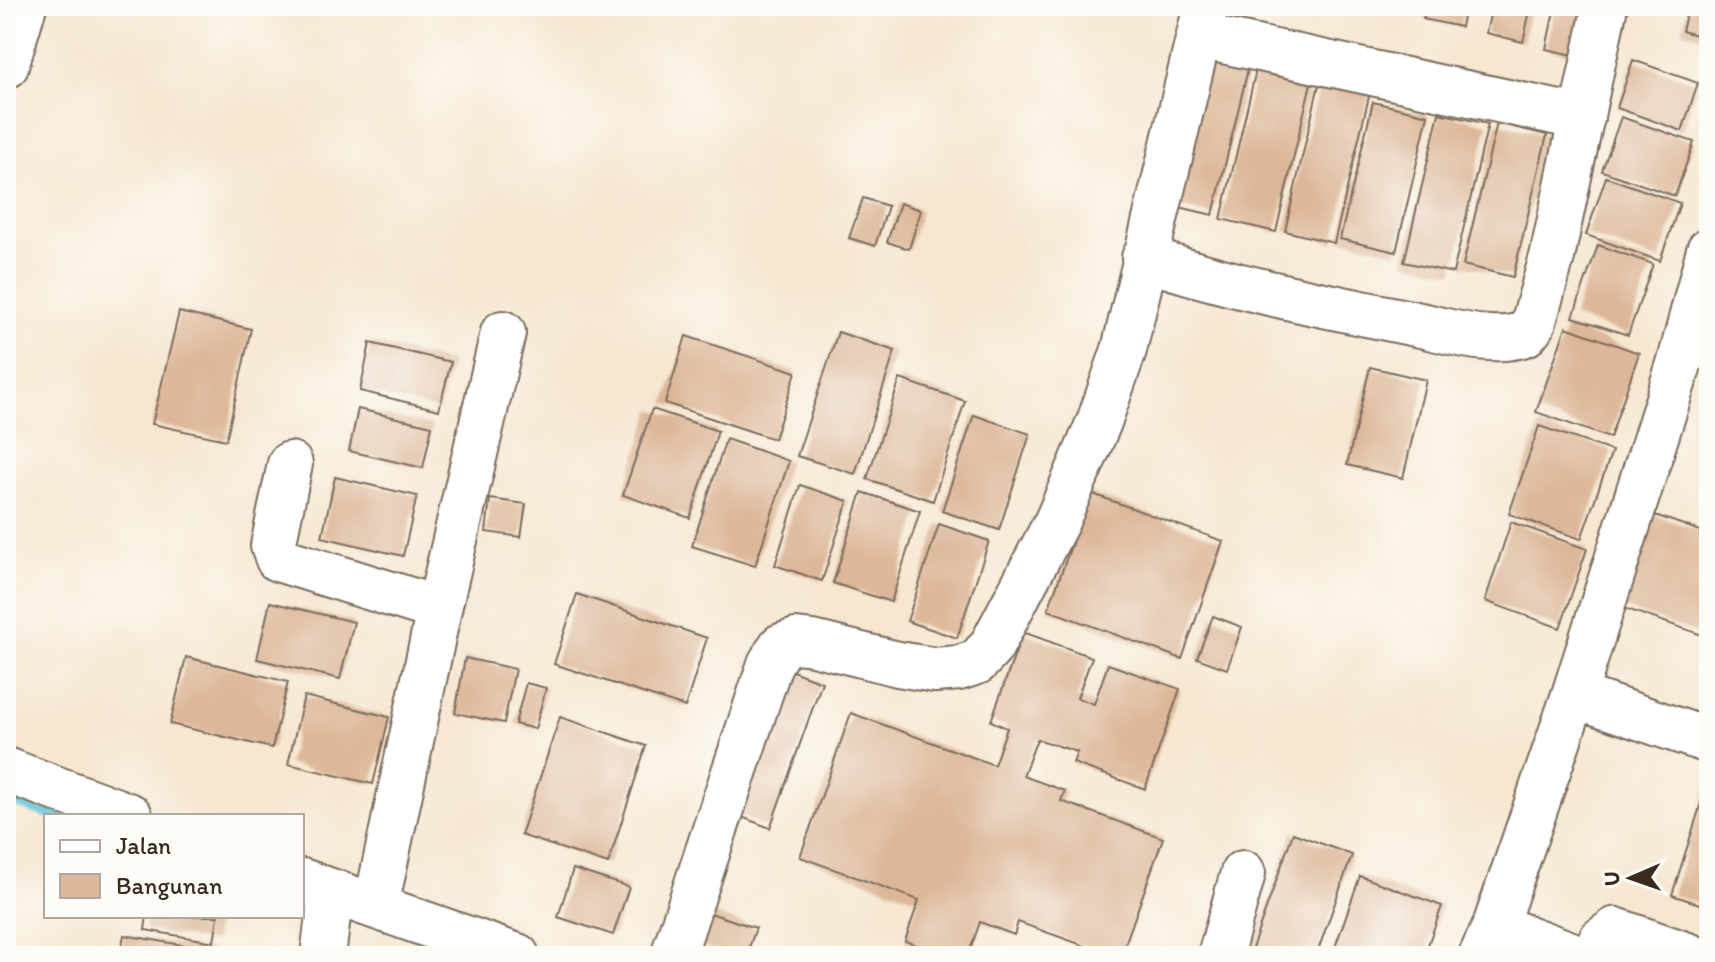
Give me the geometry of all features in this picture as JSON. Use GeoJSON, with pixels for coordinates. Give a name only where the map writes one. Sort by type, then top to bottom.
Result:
{"type":"FeatureCollection","features":[{"type":"Feature","properties":{"kind":"street"},"geometry":{"type":"LineString","coordinates":[[6,66],[24,6]]}},
{"type":"Feature","properties":{"kind":"street"},"geometry":{"type":"LineString","coordinates":[[1144,258],[1353,311],[1480,337],[1525,334],[1535,316],[1552,257],[1605,6]]}},
{"type":"Feature","properties":{"kind":"street"},"geometry":{"type":"LineString","coordinates":[[673,956],[770,664],[781,646],[796,641],[813,643],[935,670],[959,668],[977,662],[991,647],[1057,521],[1099,422],[1124,350],[1203,21],[1582,118]]}},
{"type":"Feature","properties":{"kind":"street"},"geometry":{"type":"LineString","coordinates":[[1576,956],[1488,941],[1695,362],[1709,250]]}},
{"type":"Feature","properties":{"kind":"street"},"geometry":{"type":"LineString","coordinates":[[376,906],[439,609],[503,333]]}},
{"type":"Feature","properties":{"kind":"street"},"geometry":{"type":"LineString","coordinates":[[290,464],[273,546],[278,559],[439,609]]}},
{"type":"Feature","properties":{"kind":"street"},"geometry":{"type":"LineString","coordinates":[[1574,695],[1709,741]]}},
{"type":"Feature","properties":{"kind":"street"},"geometry":{"type":"LineString","coordinates":[[6,770],[125,814]]}},
{"type":"Feature","properties":{"kind":"street"},"geometry":{"type":"LineString","coordinates":[[1220,956],[1243,873]]}},
{"type":"Feature","properties":{"kind":"street"},"geometry":{"type":"LineString","coordinates":[[324,950],[317,886],[376,906],[430,941],[517,956]]}},
{"type":"Feature","properties":{"kind":"street"},"geometry":{"type":"LineString","coordinates":[[1597,956],[1601,940],[1615,930],[1690,956]]}},
{"type":"Feature","properties":{"kind":"building"},"geometry":{"type":"Polygon","coordinates":[[[1426,6],[1465,6],[1461,27],[1423,19],[1426,6]]]}},
{"type":"Feature","properties":{"kind":"building"},"geometry":{"type":"Polygon","coordinates":[[[1492,6],[1531,6],[1523,42],[1486,33],[1492,6]]]}},
{"type":"Feature","properties":{"kind":"building"},"geometry":{"type":"Polygon","coordinates":[[[1555,6],[1594,6],[1583,57],[1546,49],[1555,6]]]}},
{"type":"Feature","properties":{"kind":"building"},"geometry":{"type":"Polygon","coordinates":[[[1688,6],[1709,6],[1709,39],[1682,31],[1688,6]]]}},
{"type":"Feature","properties":{"kind":"building"},"geometry":{"type":"Polygon","coordinates":[[[1197,57],[1248,69],[1213,215],[1162,203],[1197,57]]]}},
{"type":"Feature","properties":{"kind":"building"},"geometry":{"type":"Polygon","coordinates":[[[1633,60],[1698,83],[1682,131],[1617,108],[1633,60]]]}},
{"type":"Feature","properties":{"kind":"building"},"geometry":{"type":"Polygon","coordinates":[[[1256,70],[1311,83],[1276,232],[1221,219],[1256,70]]]}},
{"type":"Feature","properties":{"kind":"building"},"geometry":{"type":"Polygon","coordinates":[[[1320,80],[1370,92],[1334,243],[1285,231],[1320,80]]]}},
{"type":"Feature","properties":{"kind":"building"},"geometry":{"type":"Polygon","coordinates":[[[1373,102],[1428,115],[1396,252],[1340,239],[1373,102]]]}},
{"type":"Feature","properties":{"kind":"building"},"geometry":{"type":"Polygon","coordinates":[[[1439,113],[1488,124],[1453,273],[1404,262],[1439,113]]]}},
{"type":"Feature","properties":{"kind":"building"},"geometry":{"type":"Polygon","coordinates":[[[1621,117],[1694,142],[1675,196],[1602,171],[1621,117]]]}},
{"type":"Feature","properties":{"kind":"building"},"geometry":{"type":"Polygon","coordinates":[[[1497,123],[1547,135],[1513,277],[1463,265],[1497,123]]]}},
{"type":"Feature","properties":{"kind":"building"},"geometry":{"type":"Polygon","coordinates":[[[1606,177],[1680,203],[1660,261],[1586,235],[1606,177]]]}},
{"type":"Feature","properties":{"kind":"building"},"geometry":{"type":"Polygon","coordinates":[[[863,198],[888,206],[875,246],[849,238],[863,198]]]}},
{"type":"Feature","properties":{"kind":"building"},"geometry":{"type":"Polygon","coordinates":[[[900,203],[921,210],[909,249],[887,242],[900,203]]]}},
{"type":"Feature","properties":{"kind":"building"},"geometry":{"type":"Polygon","coordinates":[[[1598,245],[1653,264],[1628,335],[1573,317],[1598,245]]]}},
{"type":"Feature","properties":{"kind":"building"},"geometry":{"type":"Polygon","coordinates":[[[179,312],[251,329],[226,440],[152,424],[179,312]]]}},
{"type":"Feature","properties":{"kind":"building"},"geometry":{"type":"Polygon","coordinates":[[[1566,327],[1639,353],[1610,438],[1536,412],[1566,327]]]}},
{"type":"Feature","properties":{"kind":"building"},"geometry":{"type":"Polygon","coordinates":[[[838,332],[895,351],[855,474],[797,456],[838,332]]]}},
{"type":"Feature","properties":{"kind":"building"},"geometry":{"type":"Polygon","coordinates":[[[686,336],[796,372],[774,439],[665,403],[686,336]]]}},
{"type":"Feature","properties":{"kind":"building"},"geometry":{"type":"Polygon","coordinates":[[[370,343],[451,362],[439,410],[360,391],[370,343]]]}},
{"type":"Feature","properties":{"kind":"building"},"geometry":{"type":"Polygon","coordinates":[[[1370,367],[1426,380],[1403,478],[1347,465],[1370,367]]]}},
{"type":"Feature","properties":{"kind":"building"},"geometry":{"type":"Polygon","coordinates":[[[900,379],[965,401],[933,501],[867,479],[900,379]]]}},
{"type":"Feature","properties":{"kind":"building"},"geometry":{"type":"Polygon","coordinates":[[[358,409],[432,426],[423,468],[349,451],[358,409]]]}},
{"type":"Feature","properties":{"kind":"building"},"geometry":{"type":"Polygon","coordinates":[[[652,409],[718,431],[690,518],[623,495],[652,409]]]}},
{"type":"Feature","properties":{"kind":"building"},"geometry":{"type":"Polygon","coordinates":[[[974,415],[1030,434],[999,530],[942,511],[974,415]]]}},
{"type":"Feature","properties":{"kind":"building"},"geometry":{"type":"Polygon","coordinates":[[[1539,426],[1612,451],[1581,539],[1509,514],[1539,426]]]}},
{"type":"Feature","properties":{"kind":"building"},"geometry":{"type":"Polygon","coordinates":[[[726,439],[789,461],[755,566],[692,546],[726,439]]]}},
{"type":"Feature","properties":{"kind":"building"},"geometry":{"type":"Polygon","coordinates":[[[335,477],[417,496],[403,556],[322,537],[335,477]]]}},
{"type":"Feature","properties":{"kind":"building"},"geometry":{"type":"Polygon","coordinates":[[[800,485],[848,501],[822,581],[775,565],[800,485]]]}},
{"type":"Feature","properties":{"kind":"building"},"geometry":{"type":"Polygon","coordinates":[[[862,492],[920,511],[891,602],[833,583],[862,492]]]}},
{"type":"Feature","properties":{"kind":"building"},"geometry":{"type":"Polygon","coordinates":[[[1090,493],[1223,541],[1182,659],[1048,610],[1090,493]]]}},
{"type":"Feature","properties":{"kind":"building"},"geometry":{"type":"Polygon","coordinates":[[[490,499],[526,504],[521,537],[486,532],[490,499]]]}},
{"type":"Feature","properties":{"kind":"building"},"geometry":{"type":"Polygon","coordinates":[[[1655,515],[1709,534],[1709,626],[1705,636],[1624,608],[1655,515]]]}},
{"type":"Feature","properties":{"kind":"building"},"geometry":{"type":"Polygon","coordinates":[[[1511,522],[1587,549],[1560,628],[1485,601],[1511,522]]]}},
{"type":"Feature","properties":{"kind":"building"},"geometry":{"type":"Polygon","coordinates":[[[939,524],[989,541],[957,638],[907,621],[939,524]]]}},
{"type":"Feature","properties":{"kind":"building"},"geometry":{"type":"Polygon","coordinates":[[[577,594],[707,638],[685,707],[554,664],[577,594]]]}},
{"type":"Feature","properties":{"kind":"building"},"geometry":{"type":"Polygon","coordinates":[[[270,602],[354,622],[340,679],[257,659],[270,602]]]}},
{"type":"Feature","properties":{"kind":"building"},"geometry":{"type":"Polygon","coordinates":[[[1213,616],[1242,627],[1227,669],[1197,658],[1213,616]]]}},
{"type":"Feature","properties":{"kind":"building"},"geometry":{"type":"Polygon","coordinates":[[[1023,632],[1092,657],[1077,698],[1094,704],[1108,664],[1180,689],[1145,789],[1073,763],[1077,752],[1037,739],[1023,776],[1065,791],[1061,801],[1163,838],[1121,956],[1113,956],[1018,922],[1014,935],[980,922],[968,956],[948,956],[905,941],[919,900],[800,857],[851,713],[994,765],[1007,728],[991,721],[1023,632]]]}},
{"type":"Feature","properties":{"kind":"building"},"geometry":{"type":"Polygon","coordinates":[[[186,657],[288,682],[272,748],[170,724],[186,657]]]}},
{"type":"Feature","properties":{"kind":"building"},"geometry":{"type":"Polygon","coordinates":[[[465,658],[515,669],[504,723],[455,713],[465,658]]]}},
{"type":"Feature","properties":{"kind":"building"},"geometry":{"type":"Polygon","coordinates":[[[779,666],[822,682],[770,828],[726,811],[779,666]]]}},
{"type":"Feature","properties":{"kind":"building"},"geometry":{"type":"Polygon","coordinates":[[[526,683],[546,688],[535,729],[515,724],[526,683]]]}},
{"type":"Feature","properties":{"kind":"building"},"geometry":{"type":"Polygon","coordinates":[[[304,696],[389,717],[373,784],[288,764],[304,696]]]}},
{"type":"Feature","properties":{"kind":"building"},"geometry":{"type":"Polygon","coordinates":[[[560,717],[646,746],[608,864],[521,835],[560,717]]]}},
{"type":"Feature","properties":{"kind":"building"},"geometry":{"type":"Polygon","coordinates":[[[1705,791],[1709,792],[1709,907],[1672,895],[1705,791]]]}},
{"type":"Feature","properties":{"kind":"building"},"geometry":{"type":"Polygon","coordinates":[[[1293,833],[1352,855],[1316,956],[1256,956],[1250,954],[1293,833]]]}},
{"type":"Feature","properties":{"kind":"building"},"geometry":{"type":"Polygon","coordinates":[[[573,869],[629,887],[613,935],[558,917],[573,869]]]}},
{"type":"Feature","properties":{"kind":"building"},"geometry":{"type":"Polygon","coordinates":[[[1360,876],[1442,906],[1424,956],[1332,956],[1360,876]]]}},
{"type":"Feature","properties":{"kind":"building"},"geometry":{"type":"Polygon","coordinates":[[[704,911],[756,928],[746,956],[733,956],[693,943],[704,911]]]}},
{"type":"Feature","properties":{"kind":"building"},"geometry":{"type":"Polygon","coordinates":[[[147,918],[218,918],[214,942],[145,930],[147,918]]]}},
{"type":"Feature","properties":{"kind":"building"},"geometry":{"type":"Polygon","coordinates":[[[124,935],[234,954],[234,956],[120,956],[124,935]]]}},
{"type":"Feature","properties":{"kind":"waterway"},"geometry":{"type":"LineString","coordinates":[[6,798],[52,814]]}}]}
